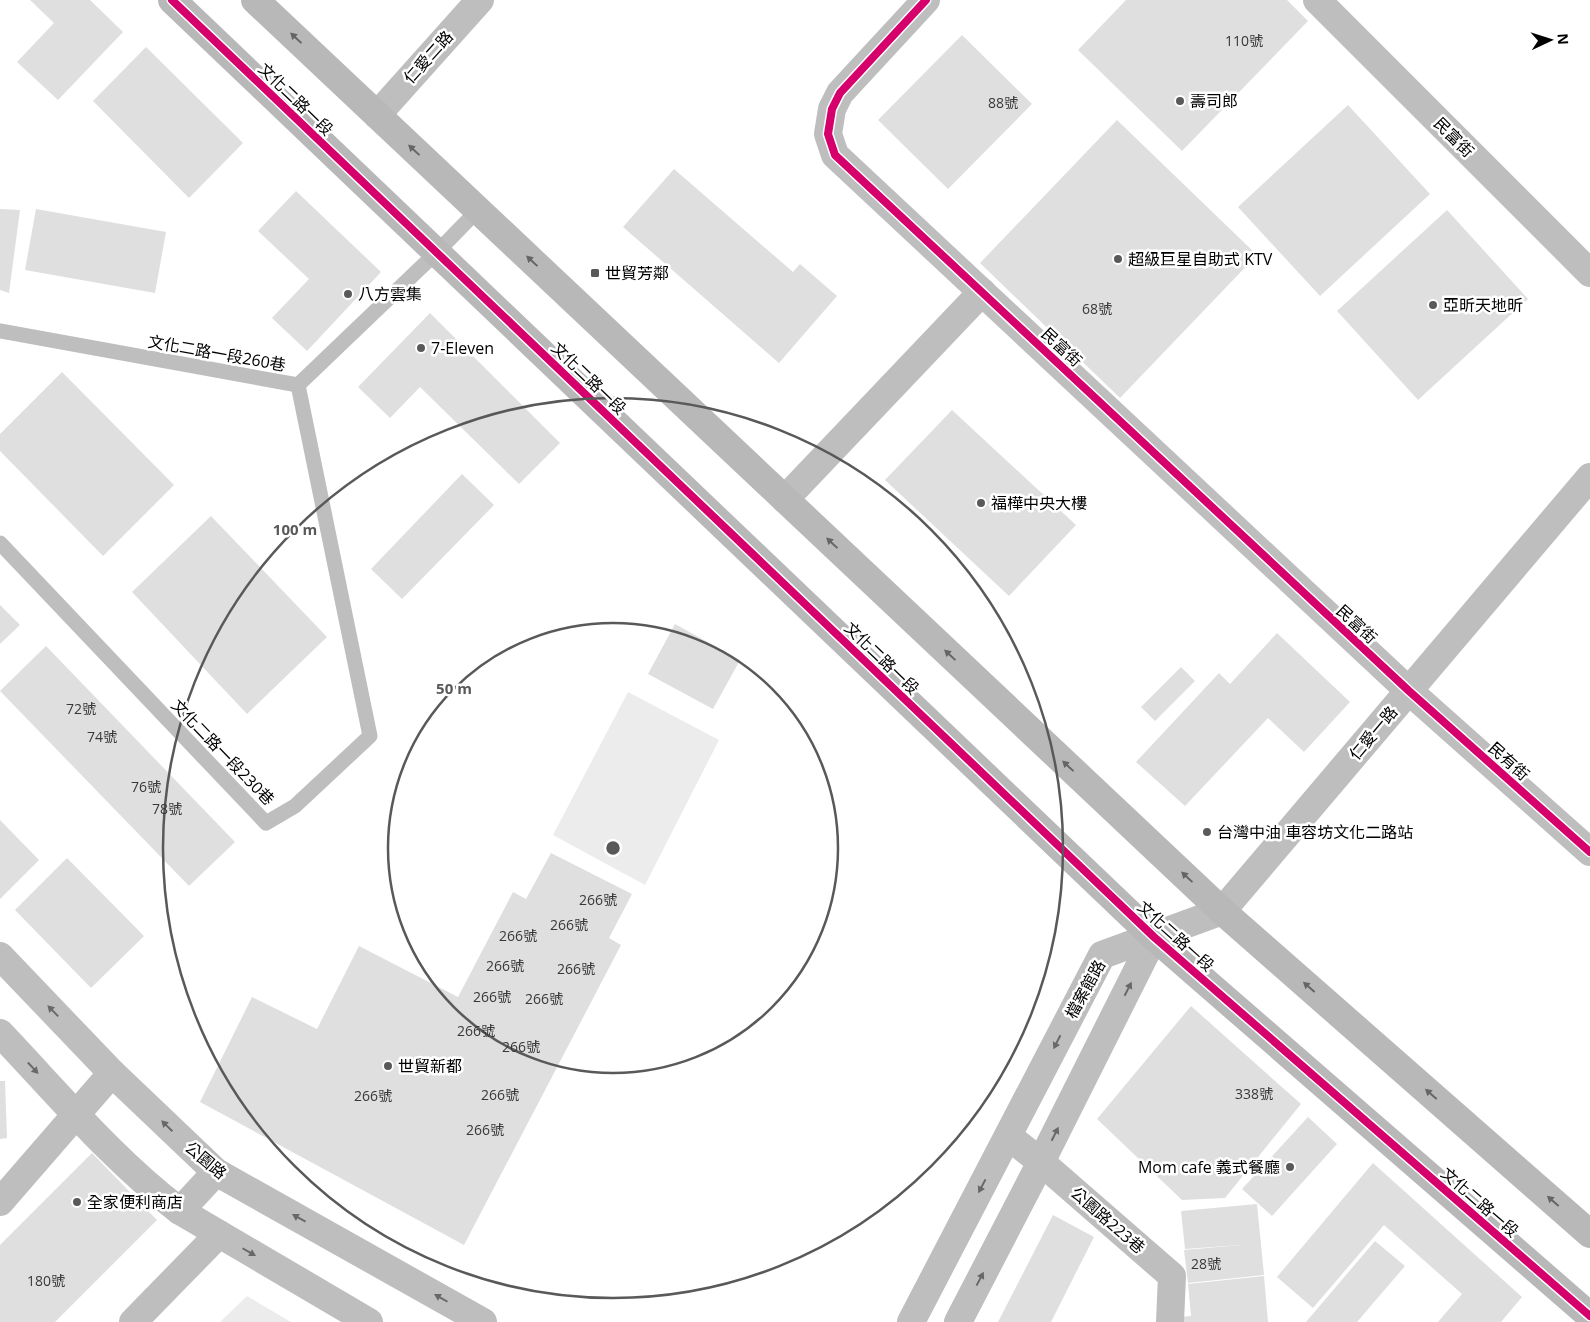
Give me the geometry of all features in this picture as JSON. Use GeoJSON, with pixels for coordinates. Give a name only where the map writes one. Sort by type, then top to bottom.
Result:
{"type":"FeatureCollection","features":[{"type":"Feature","properties":{"kind":"street","name":"文化二路一段"},"geometry":{"type":"LineString","coordinates":[[172,0],[1154,937],[1590,1316]]}},
{"type":"Feature","properties":{"kind":"street"},"geometry":{"type":"LineString","coordinates":[[255,0],[1222,911],[1590,1234]]}},
{"type":"Feature","properties":{"kind":"street","name":"仁愛二路"},"geometry":{"type":"LineString","coordinates":[[377,115],[480,0]]}},
{"type":"Feature","properties":{"kind":"street","name":"民富街"},"geometry":{"type":"LineString","coordinates":[[926,0],[840,93],[832,109],[828,134],[835,155],[1409,691]]}},
{"type":"Feature","properties":{"kind":"street","name":"民富街"},"geometry":{"type":"LineString","coordinates":[[1317,0],[1590,273]]}},
{"type":"Feature","properties":{"kind":"street"},"geometry":{"type":"LineString","coordinates":[[785,499],[982,292]]}},
{"type":"Feature","properties":{"kind":"street","name":"仁愛一路"},"geometry":{"type":"LineString","coordinates":[[1154,937],[1222,911],[1590,477]]}},
{"type":"Feature","properties":{"kind":"street","name":"民有街"},"geometry":{"type":"LineString","coordinates":[[1409,691],[1590,852]]}},
{"type":"Feature","properties":{"kind":"street"},"geometry":{"type":"LineString","coordinates":[[958,1322],[1154,937]]}},
{"type":"Feature","properties":{"kind":"street","name":"檔案館路"},"geometry":{"type":"LineString","coordinates":[[911,1322],[1102,955],[1154,937]]}},
{"type":"Feature","properties":{"kind":"street","name":"公園路"},"geometry":{"type":"LineString","coordinates":[[0,956],[112,1073],[216,1172],[483,1322]]}},
{"type":"Feature","properties":{"kind":"street"},"geometry":{"type":"LineString","coordinates":[[0,1033],[76,1115],[156,1193],[180,1211],[369,1322]]}},
{"type":"Feature","properties":{"kind":"street"},"geometry":{"type":"LineString","coordinates":[[0,1202],[112,1073]]}},
{"type":"Feature","properties":{"kind":"street","name":"公園路223巷"},"geometry":{"type":"LineString","coordinates":[[1008,1136],[1041,1162],[1172,1276],[1170,1322]]}},
{"type":"Feature","properties":{"kind":"street"},"geometry":{"type":"LineString","coordinates":[[180,1211],[216,1172]]}},
{"type":"Feature","properties":{"kind":"street"},"geometry":{"type":"LineString","coordinates":[[133,1322],[219,1234]]}},
{"type":"Feature","properties":{"kind":"lane","name":"文化二路一段260巷"},"geometry":{"type":"LineString","coordinates":[[0,331],[298,385],[437,252],[478,210]]}},
{"type":"Feature","properties":{"kind":"lane","name":"文化二路一段230巷"},"geometry":{"type":"LineString","coordinates":[[0,543],[266,823],[295,806],[370,736],[298,385]]}},
{"type":"Feature","properties":{"kind":"shaded area"},"geometry":{"type":"Polygon","coordinates":[[[628,692],[719,740],[645,885],[553,835],[628,692]]]}},
{"type":"Feature","properties":{"kind":"shaded area"},"geometry":{"type":"Polygon","coordinates":[[[247,1296],[291,1322],[220,1322],[247,1296]]]}},
{"type":"Feature","properties":{"kind":"building"},"geometry":{"type":"Polygon","coordinates":[[[30,0],[90,0],[123,32],[58,100],[17,62],[54,23],[30,0]]]}},
{"type":"Feature","properties":{"kind":"building","name":"壽司郎"},"geometry":{"type":"Polygon","coordinates":[[[1126,0],[1287,0],[1308,21],[1182,151],[1078,50],[1126,0]]]}},
{"type":"Feature","properties":{"kind":"building"},"geometry":{"type":"Polygon","coordinates":[[[962,35],[1032,104],[948,189],[878,120],[962,35]]]}},
{"type":"Feature","properties":{"kind":"building"},"geometry":{"type":"Polygon","coordinates":[[[146,47],[243,143],[189,198],[93,101],[146,47]]]}},
{"type":"Feature","properties":{"kind":"building"},"geometry":{"type":"Polygon","coordinates":[[[1348,105],[1430,194],[1320,296],[1238,207],[1348,105]]]}},
{"type":"Feature","properties":{"kind":"building","name":"超級巨星自助式 KTV"},"geometry":{"type":"Polygon","coordinates":[[[1117,120],[1257,255],[1120,398],[980,263],[1117,120]]]}},
{"type":"Feature","properties":{"kind":"building"},"geometry":{"type":"Polygon","coordinates":[[[674,169],[793,272],[800,264],[837,296],[779,363],[623,227],[674,169]]]}},
{"type":"Feature","properties":{"kind":"building"},"geometry":{"type":"Polygon","coordinates":[[[296,191],[381,272],[307,351],[272,318],[309,279],[258,231],[296,191]]]}},
{"type":"Feature","properties":{"kind":"building"},"geometry":{"type":"Polygon","coordinates":[[[0,209],[20,210],[9,293],[0,290],[0,209]]]}},
{"type":"Feature","properties":{"kind":"building"},"geometry":{"type":"Polygon","coordinates":[[[36,209],[166,232],[155,293],[25,270],[36,209]]]}},
{"type":"Feature","properties":{"kind":"building","name":"亞昕天地昕"},"geometry":{"type":"Polygon","coordinates":[[[1447,210],[1528,299],[1418,400],[1337,311],[1447,210]]]}},
{"type":"Feature","properties":{"kind":"building"},"geometry":{"type":"Polygon","coordinates":[[[430,313],[560,443],[519,484],[420,387],[390,418],[358,387],[430,313]]]}},
{"type":"Feature","properties":{"kind":"building"},"geometry":{"type":"Polygon","coordinates":[[[62,372],[174,485],[103,556],[0,451],[0,434],[62,372]]]}},
{"type":"Feature","properties":{"kind":"building","name":"福樺中央大樓"},"geometry":{"type":"Polygon","coordinates":[[[952,410],[1076,525],[1009,596],[885,480],[952,410]]]}},
{"type":"Feature","properties":{"kind":"building"},"geometry":{"type":"Polygon","coordinates":[[[462,474],[494,505],[402,599],[371,569],[462,474]]]}},
{"type":"Feature","properties":{"kind":"building"},"geometry":{"type":"Polygon","coordinates":[[[211,516],[327,637],[247,714],[132,592],[211,516]]]}},
{"type":"Feature","properties":{"kind":"building"},"geometry":{"type":"Polygon","coordinates":[[[0,605],[20,625],[0,644],[0,605]]]}},
{"type":"Feature","properties":{"kind":"building"},"geometry":{"type":"Polygon","coordinates":[[[675,624],[740,660],[713,709],[648,674],[675,624]]]}},
{"type":"Feature","properties":{"kind":"building"},"geometry":{"type":"Polygon","coordinates":[[[1277,633],[1350,702],[1304,752],[1268,718],[1185,806],[1136,762],[1219,673],[1230,684],[1277,633]]]}},
{"type":"Feature","properties":{"kind":"building"},"geometry":{"type":"Polygon","coordinates":[[[46,646],[235,842],[189,886],[0,691],[46,646]]]}},
{"type":"Feature","properties":{"kind":"building"},"geometry":{"type":"Polygon","coordinates":[[[1181,667],[1195,681],[1155,721],[1141,707],[1181,667]]]}},
{"type":"Feature","properties":{"kind":"building"},"geometry":{"type":"Polygon","coordinates":[[[0,820],[39,860],[0,899],[0,820]]]}},
{"type":"Feature","properties":{"kind":"building","name":"世貿新都"},"geometry":{"type":"Polygon","coordinates":[[[551,853],[632,894],[609,938],[621,945],[464,1245],[200,1102],[252,997],[317,1029],[359,946],[458,997],[513,892],[526,899],[551,853]]]}},
{"type":"Feature","properties":{"kind":"building"},"geometry":{"type":"Polygon","coordinates":[[[67,858],[144,936],[91,988],[15,910],[67,858]]]}},
{"type":"Feature","properties":{"kind":"building"},"geometry":{"type":"Polygon","coordinates":[[[1191,1006],[1301,1104],[1225,1198],[1182,1200],[1097,1119],[1191,1006]]]}},
{"type":"Feature","properties":{"kind":"building"},"geometry":{"type":"Polygon","coordinates":[[[0,1081],[5,1081],[7,1138],[0,1139],[0,1081]]]}},
{"type":"Feature","properties":{"kind":"building","name":"Mom cafe 義式餐廳"},"geometry":{"type":"Polygon","coordinates":[[[1308,1117],[1337,1144],[1272,1216],[1242,1189],[1308,1117]]]}},
{"type":"Feature","properties":{"kind":"building"},"geometry":{"type":"Polygon","coordinates":[[[92,1153],[157,1220],[55,1322],[0,1322],[0,1245],[92,1153]]]}},
{"type":"Feature","properties":{"kind":"building"},"geometry":{"type":"Polygon","coordinates":[[[1373,1163],[1522,1297],[1501,1322],[1438,1322],[1462,1294],[1384,1225],[1313,1308],[1277,1277],[1373,1163]]]}},
{"type":"Feature","properties":{"kind":"building"},"geometry":{"type":"Polygon","coordinates":[[[1257,1204],[1264,1275],[1188,1283],[1184,1250],[1241,1245],[1185,1249],[1181,1211],[1257,1204]]]}},
{"type":"Feature","properties":{"kind":"building"},"geometry":{"type":"Polygon","coordinates":[[[1053,1215],[1094,1237],[1051,1322],[998,1322],[1053,1215]]]}},
{"type":"Feature","properties":{"kind":"building"},"geometry":{"type":"Polygon","coordinates":[[[1375,1241],[1405,1266],[1357,1322],[1306,1322],[1375,1241]]]}},
{"type":"Feature","properties":{"kind":"building"},"geometry":{"type":"Polygon","coordinates":[[[1264,1276],[1268,1322],[1180,1322],[1180,1317],[1191,1316],[1188,1284],[1264,1276]]]}},
{"type":"Feature","properties":{"kind":"cycle path"},"geometry":{"type":"LineString","coordinates":[[172,0],[1154,937],[1590,1316]]}},
{"type":"Feature","properties":{"kind":"cycle path"},"geometry":{"type":"LineString","coordinates":[[926,0],[840,93],[832,109],[828,134],[835,155],[1409,691],[1590,852]]}},
{"type":"Feature","properties":{"kind":"place","name":"壽司郎"},"geometry":{"type":"Point","coordinates":[1180,101]}},
{"type":"Feature","properties":{"kind":"place","name":"超級巨星自助式 KTV"},"geometry":{"type":"Point","coordinates":[1118,259]}},
{"type":"Feature","properties":{"kind":"place","name":"世貿芳鄰"},"geometry":{"type":"Point","coordinates":[595,273]}},
{"type":"Feature","properties":{"kind":"place","name":"八方雲集"},"geometry":{"type":"Point","coordinates":[348,294]}},
{"type":"Feature","properties":{"kind":"place","name":"亞昕天地昕"},"geometry":{"type":"Point","coordinates":[1433,305]}},
{"type":"Feature","properties":{"kind":"place","name":"7-Eleven"},"geometry":{"type":"Point","coordinates":[421,348]}},
{"type":"Feature","properties":{"kind":"place","name":"福樺中央大樓"},"geometry":{"type":"Point","coordinates":[981,503]}},
{"type":"Feature","properties":{"kind":"place","name":"台灣中油 車容坊文化二路站"},"geometry":{"type":"Point","coordinates":[1207,832]}},
{"type":"Feature","properties":{"kind":"place","name":"世貿新都"},"geometry":{"type":"Point","coordinates":[388,1066]}},
{"type":"Feature","properties":{"kind":"place","name":"Mom cafe 義式餐廳"},"geometry":{"type":"Point","coordinates":[1290,1167]}},
{"type":"Feature","properties":{"kind":"place","name":"全家便利商店"},"geometry":{"type":"Point","coordinates":[77,1202]}}]}
